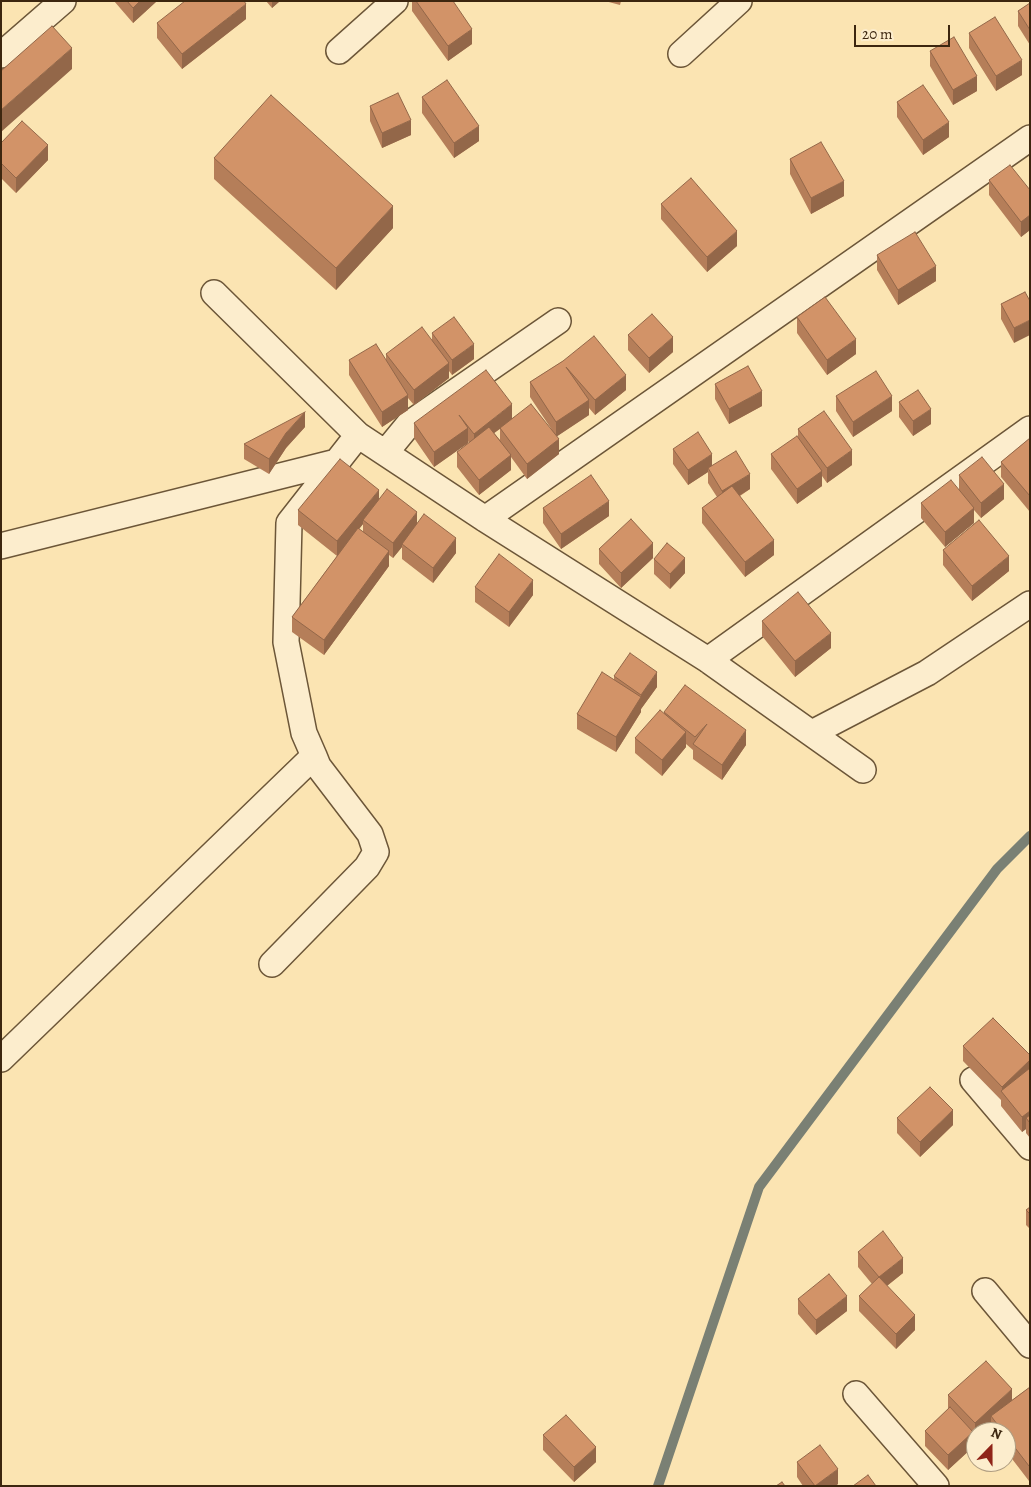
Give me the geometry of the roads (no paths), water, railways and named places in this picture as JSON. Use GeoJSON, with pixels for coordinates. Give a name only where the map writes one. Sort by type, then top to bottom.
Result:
{"type":"FeatureCollection","features":[{"type":"Feature","properties":{"kind":"street"},"geometry":{"type":"LineString","coordinates":[[1,55],[62,1]]}},
{"type":"Feature","properties":{"kind":"street"},"geometry":{"type":"LineString","coordinates":[[339,51],[395,1]]}},
{"type":"Feature","properties":{"kind":"street"},"geometry":{"type":"LineString","coordinates":[[681,54],[739,1]]}},
{"type":"Feature","properties":{"kind":"street"},"geometry":{"type":"LineString","coordinates":[[485,519],[1030,138]]}},
{"type":"Feature","properties":{"kind":"street"},"geometry":{"type":"LineString","coordinates":[[214,293],[358,435],[485,519],[708,660],[863,770]]}},
{"type":"Feature","properties":{"kind":"street"},"geometry":{"type":"LineString","coordinates":[[386,452],[409,424],[558,321]]}},
{"type":"Feature","properties":{"kind":"street"},"geometry":{"type":"LineString","coordinates":[[708,660],[1030,429]]}},
{"type":"Feature","properties":{"kind":"street"},"geometry":{"type":"LineString","coordinates":[[272,964],[367,867],[376,852],[370,834],[318,766],[304,733],[286,642],[289,523],[358,435]]}},
{"type":"Feature","properties":{"kind":"street"},"geometry":{"type":"LineString","coordinates":[[1,546],[336,462]]}},
{"type":"Feature","properties":{"kind":"street"},"geometry":{"type":"LineString","coordinates":[[812,733],[927,674],[1030,604]]}},
{"type":"Feature","properties":{"kind":"street"},"geometry":{"type":"LineString","coordinates":[[1,1059],[314,756]]}},
{"type":"Feature","properties":{"kind":"street"},"geometry":{"type":"LineString","coordinates":[[973,1080],[1030,1146]]}},
{"type":"Feature","properties":{"kind":"street"},"geometry":{"type":"LineString","coordinates":[[985,1291],[1030,1345]]}},
{"type":"Feature","properties":{"kind":"street"},"geometry":{"type":"LineString","coordinates":[[856,1394],[936,1486]]}},
{"type":"Feature","properties":{"kind":"waterway"},"geometry":{"type":"LineString","coordinates":[[658,1486],[759,1187],[997,869],[1030,836]]}}]}
